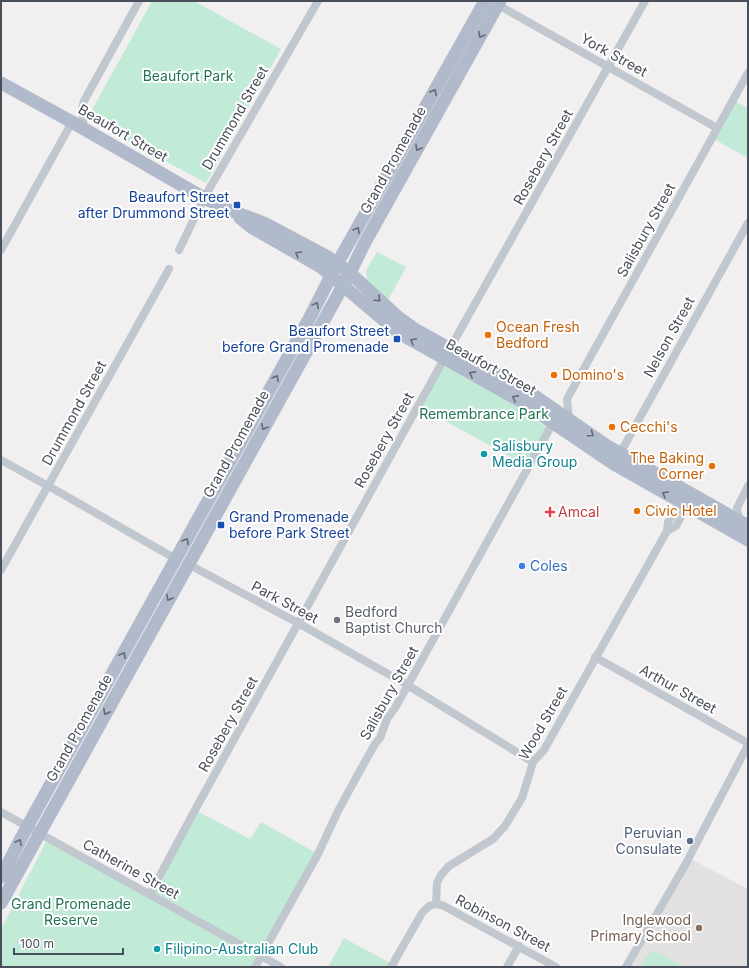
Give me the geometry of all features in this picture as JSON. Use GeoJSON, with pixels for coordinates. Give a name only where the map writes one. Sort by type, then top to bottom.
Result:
{"type":"FeatureCollection","features":[{"type":"Feature","properties":{"kind":"main road","name":"Grand Promenade"},"geometry":{"type":"LineString","coordinates":[[1,877],[27,827],[309,319],[334,269],[485,1]]}},
{"type":"Feature","properties":{"kind":"main road","name":"Grand Promenade"},"geometry":{"type":"LineString","coordinates":[[1,903],[330,306],[350,273],[371,231],[499,3]]}},
{"type":"Feature","properties":{"kind":"main road","name":"Beaufort Street"},"geometry":{"type":"LineString","coordinates":[[1,83],[78,125],[204,198],[229,210],[264,223],[328,257],[343,284],[399,333],[506,379],[547,404],[560,418],[683,504],[748,540]]}},
{"type":"Feature","properties":{"kind":"main road","name":"Beaufort Street"},"geometry":{"type":"LineString","coordinates":[[229,210],[251,227],[321,267],[350,273],[402,320],[447,354],[524,402],[560,418]]}},
{"type":"Feature","properties":{"kind":"main road"},"geometry":{"type":"LineString","coordinates":[[264,223],[276,223],[330,250],[346,249]]}},
{"type":"Feature","properties":{"kind":"main road"},"geometry":{"type":"LineString","coordinates":[[330,306],[338,302],[350,302],[384,321]]}},
{"type":"Feature","properties":{"kind":"main road","name":"Beaufort Street"},"geometry":{"type":"LineString","coordinates":[[617,459],[690,492],[744,524]]}},
{"type":"Feature","properties":{"kind":"street"},"geometry":{"type":"LineString","coordinates":[[1,250],[78,125],[82,108],[139,1]]}},
{"type":"Feature","properties":{"kind":"street","name":"Drummond Street"},"geometry":{"type":"LineString","coordinates":[[179,250],[204,198],[318,1]]}},
{"type":"Feature","properties":{"kind":"street","name":"Rosebery Street"},"geometry":{"type":"LineString","coordinates":[[150,894],[447,354],[645,1]]}},
{"type":"Feature","properties":{"kind":"street","name":"York Street"},"geometry":{"type":"LineString","coordinates":[[499,3],[608,67],[717,128]]}},
{"type":"Feature","properties":{"kind":"street","name":"Salisbury Street"},"geometry":{"type":"LineString","coordinates":[[567,399],[748,73]]}},
{"type":"Feature","properties":{"kind":"street","name":"Nelson Street"},"geometry":{"type":"LineString","coordinates":[[617,459],[748,223]]}},
{"type":"Feature","properties":{"kind":"street","name":"Drummond Street"},"geometry":{"type":"LineString","coordinates":[[1,570],[169,269]]}},
{"type":"Feature","properties":{"kind":"street"},"geometry":{"type":"LineString","coordinates":[[547,404],[556,404],[567,399]]}},
{"type":"Feature","properties":{"kind":"street"},"geometry":{"type":"LineString","coordinates":[[560,418],[567,399]]}},
{"type":"Feature","properties":{"kind":"street","name":"Salisbury Street"},"geometry":{"type":"LineString","coordinates":[[255,967],[318,854],[338,811],[357,776],[380,738],[387,719],[395,708],[560,418]]}},
{"type":"Feature","properties":{"kind":"street"},"geometry":{"type":"LineString","coordinates":[[1,460],[48,485],[176,559]]}},
{"type":"Feature","properties":{"kind":"street"},"geometry":{"type":"LineString","coordinates":[[744,524],[737,508],[748,486]]}},
{"type":"Feature","properties":{"kind":"street","name":"Wood Street"},"geometry":{"type":"LineString","coordinates":[[436,904],[437,883],[445,870],[492,839],[505,826],[522,798],[533,762],[544,750],[667,531],[676,526],[683,504],[690,492]]}},
{"type":"Feature","properties":{"kind":"street","name":"Park Street"},"geometry":{"type":"LineString","coordinates":[[188,564],[298,623],[408,685],[533,762]]}},
{"type":"Feature","properties":{"kind":"street","name":"Arthur Street"},"geometry":{"type":"LineString","coordinates":[[595,657],[748,744]]}},
{"type":"Feature","properties":{"kind":"street"},"geometry":{"type":"LineString","coordinates":[[626,967],[684,867],[748,744]]}},
{"type":"Feature","properties":{"kind":"street","name":"Catherine Street"},"geometry":{"type":"LineString","coordinates":[[1,812],[248,949]]}},
{"type":"Feature","properties":{"kind":"street"},"geometry":{"type":"LineString","coordinates":[[391,967],[422,913],[429,906],[436,904]]}},
{"type":"Feature","properties":{"kind":"street","name":"Robinson Street"},"geometry":{"type":"LineString","coordinates":[[436,904],[442,905],[556,967]]}},
{"type":"Feature","properties":{"kind":"street"},"geometry":{"type":"LineString","coordinates":[[507,967],[519,946]]}},
{"type":"Feature","properties":{"kind":"street"},"geometry":{"type":"LineString","coordinates":[[262,956],[281,967]]}},
{"type":"Feature","properties":{"kind":"shaded area","name":"Inglewood Primary School"},"geometry":{"type":"Polygon","coordinates":[[[689,858],[748,889],[748,967],[626,967],[689,858]]]}},
{"type":"Feature","properties":{"kind":"green space","name":"Beaufort Park"},"geometry":{"type":"Polygon","coordinates":[[[152,1],[194,1],[281,49],[206,183],[87,119],[152,1]]]}},
{"type":"Feature","properties":{"kind":"green space"},"geometry":{"type":"Polygon","coordinates":[[[733,100],[748,108],[748,158],[712,138],[733,100]]]}},
{"type":"Feature","properties":{"kind":"green space"},"geometry":{"type":"Polygon","coordinates":[[[377,252],[406,267],[388,300],[367,280],[366,271],[377,252]]]}},
{"type":"Feature","properties":{"kind":"green space","name":"Remembrance Park"},"geometry":{"type":"Polygon","coordinates":[[[441,365],[500,395],[549,429],[529,467],[418,406],[441,365]]]}},
{"type":"Feature","properties":{"kind":"green space","name":"Grand Promenade Reserve"},"geometry":{"type":"Polygon","coordinates":[[[195,810],[250,839],[261,822],[318,854],[255,967],[1,967],[1,929],[48,838],[150,894],[195,810]]]}},
{"type":"Feature","properties":{"kind":"green space"},"geometry":{"type":"Polygon","coordinates":[[[344,938],[390,963],[388,967],[328,967],[344,938]]]}},
{"type":"Feature","properties":{"kind":"green space"},"geometry":{"type":"Polygon","coordinates":[[[650,952],[657,952],[685,967],[641,967],[645,958],[650,952]]]}},
{"type":"Feature","properties":{"kind":"place","name":"Beaufort Street after Drummond Street"},"geometry":{"type":"Point","coordinates":[237,205]}},
{"type":"Feature","properties":{"kind":"place","name":"Ocean Fresh Bedford"},"geometry":{"type":"Point","coordinates":[488,335]}},
{"type":"Feature","properties":{"kind":"place","name":"Beaufort Street before Grand Promenade"},"geometry":{"type":"Point","coordinates":[397,339]}},
{"type":"Feature","properties":{"kind":"place","name":"Domino's"},"geometry":{"type":"Point","coordinates":[554,375]}},
{"type":"Feature","properties":{"kind":"place","name":"Cecchi's"},"geometry":{"type":"Point","coordinates":[612,427]}},
{"type":"Feature","properties":{"kind":"place","name":"Salisbury Media Group"},"geometry":{"type":"Point","coordinates":[484,454]}},
{"type":"Feature","properties":{"kind":"place","name":"The Baking Corner"},"geometry":{"type":"Point","coordinates":[712,466]}},
{"type":"Feature","properties":{"kind":"place","name":"Civic Hotel"},"geometry":{"type":"Point","coordinates":[637,511]}},
{"type":"Feature","properties":{"kind":"place","name":"Amcal"},"geometry":{"type":"Point","coordinates":[550,512]}},
{"type":"Feature","properties":{"kind":"place","name":"Grand Promenade before Park Street"},"geometry":{"type":"Point","coordinates":[221,525]}},
{"type":"Feature","properties":{"kind":"place","name":"Coles"},"geometry":{"type":"Point","coordinates":[522,566]}},
{"type":"Feature","properties":{"kind":"place","name":"Bedford Baptist Church"},"geometry":{"type":"Point","coordinates":[337,620]}},
{"type":"Feature","properties":{"kind":"place","name":"Peruvian Consulate"},"geometry":{"type":"Point","coordinates":[690,841]}},
{"type":"Feature","properties":{"kind":"place","name":"Inglewood Primary School"},"geometry":{"type":"Point","coordinates":[699,928]}},
{"type":"Feature","properties":{"kind":"place","name":"Filipino-Australian Club"},"geometry":{"type":"Point","coordinates":[157,949]}}]}
